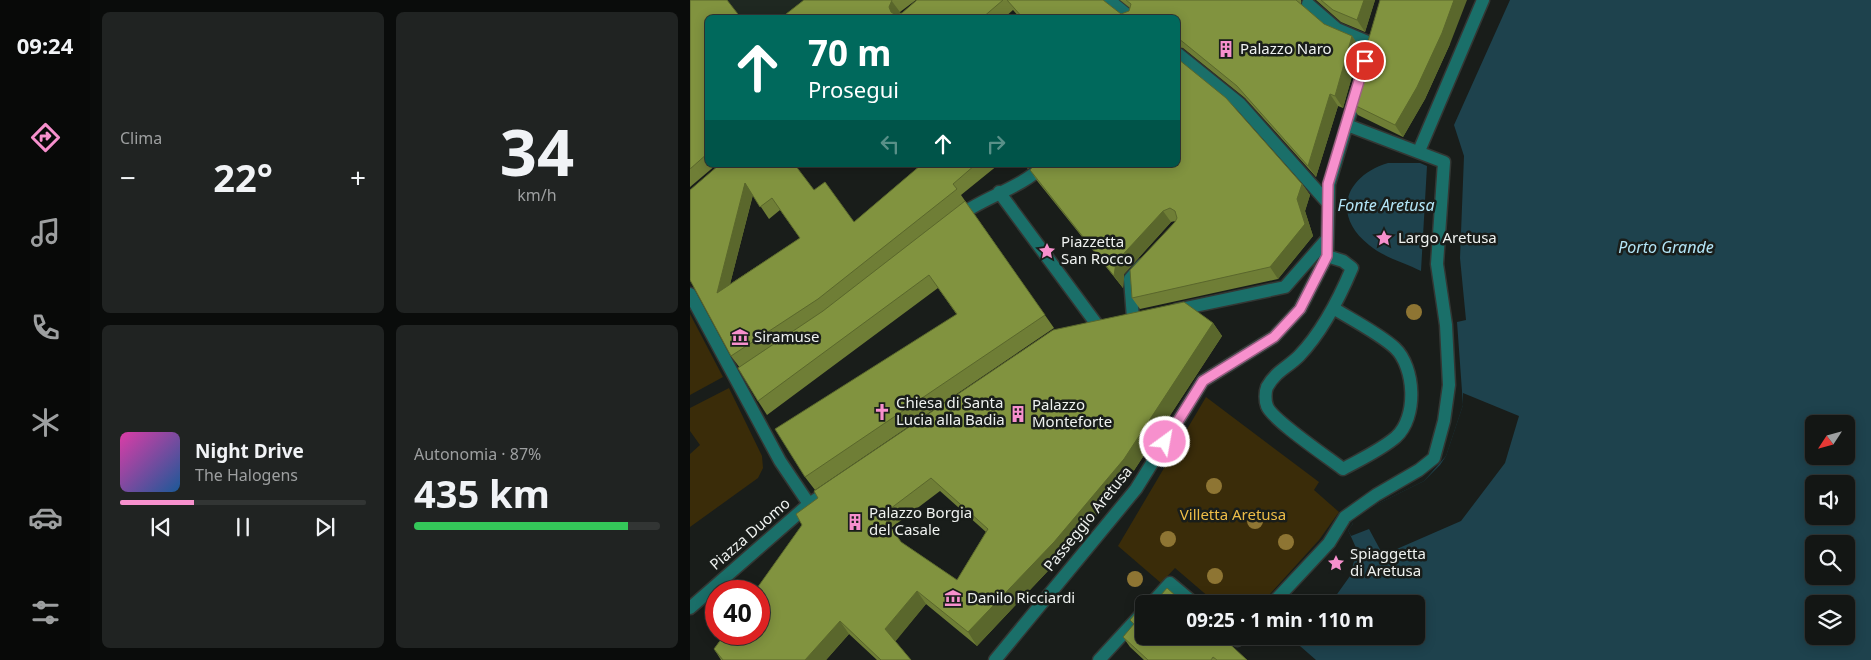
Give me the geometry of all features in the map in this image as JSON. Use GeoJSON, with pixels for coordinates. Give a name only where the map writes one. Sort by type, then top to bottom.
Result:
{"type":"FeatureCollection","features":[{"type":"Feature","properties":{"kind":"street"},"geometry":{"type":"LineString","coordinates":[[1109,0],[1127,15]]}},
{"type":"Feature","properties":{"kind":"street"},"geometry":{"type":"LineString","coordinates":[[1420,148],[1483,0]]}},
{"type":"Feature","properties":{"kind":"street"},"geometry":{"type":"LineString","coordinates":[[1308,4],[1337,29],[1370,43]]}},
{"type":"Feature","properties":{"kind":"street"},"geometry":{"type":"LineString","coordinates":[[1180,56],[1240,104],[1327,202]]}},
{"type":"Feature","properties":{"kind":"street","name":"Passeggio Aretusa"},"geometry":{"type":"LineString","coordinates":[[995,660],[1136,489],[1203,381],[1274,337],[1300,309],[1327,256],[1328,184],[1360,78]]}},
{"type":"Feature","properties":{"kind":"street"},"geometry":{"type":"LineString","coordinates":[[1280,595],[1329,543],[1345,517],[1376,495],[1419,470],[1434,458],[1444,421],[1450,385],[1446,325],[1436,264],[1444,162],[1420,148],[1348,119]]}},
{"type":"Feature","properties":{"kind":"street"},"geometry":{"type":"LineString","coordinates":[[948,224],[970,207],[1034,174],[1042,167]]}},
{"type":"Feature","properties":{"kind":"street"},"geometry":{"type":"LineString","coordinates":[[999,192],[1098,326]]}},
{"type":"Feature","properties":{"kind":"street"},"geometry":{"type":"LineString","coordinates":[[1160,313],[1285,287],[1328,239]]}},
{"type":"Feature","properties":{"kind":"street"},"geometry":{"type":"LineString","coordinates":[[1327,256],[1343,261],[1352,268],[1333,308],[1313,339],[1298,356],[1277,372],[1265,390],[1267,407],[1280,421],[1343,469],[1398,435],[1407,416],[1412,387],[1406,363],[1395,348],[1333,308]]}},
{"type":"Feature","properties":{"kind":"street"},"geometry":{"type":"LineString","coordinates":[[1133,318],[1130,278],[1150,257]]}},
{"type":"Feature","properties":{"kind":"street"},"geometry":{"type":"LineString","coordinates":[[690,294],[740,377],[780,461],[809,504]]}},
{"type":"Feature","properties":{"kind":"street","name":"Piazza Duomo"},"geometry":{"type":"LineString","coordinates":[[690,608],[809,504],[841,482]]}},
{"type":"Feature","properties":{"kind":"street"},"geometry":{"type":"LineString","coordinates":[[1159,595],[1170,583],[1184,595]]}},
{"type":"Feature","properties":{"kind":"street"},"geometry":{"type":"LineString","coordinates":[[1099,660],[1135,621]]}},
{"type":"Feature","properties":{"kind":"shaded area"},"geometry":{"type":"Polygon","coordinates":[[[690,0],[861,0],[872,15],[705,15],[690,0]]]}},
{"type":"Feature","properties":{"kind":"green space"},"geometry":{"type":"Polygon","coordinates":[[[690,314],[723,377],[690,395],[690,314]]]}},
{"type":"Feature","properties":{"kind":"green space"},"geometry":{"type":"Polygon","coordinates":[[[729,388],[762,456],[763,468],[758,478],[690,527],[690,454],[700,445],[690,431],[690,408],[729,388]]]}},
{"type":"Feature","properties":{"kind":"green space","name":"Villetta Aretusa"},"geometry":{"type":"Polygon","coordinates":[[[1206,397],[1319,482],[1314,490],[1339,512],[1319,540],[1269,595],[1206,595],[1175,568],[1161,583],[1118,546],[1206,397]]]}},
{"type":"Feature","properties":{"kind":"water","name":"Porto Grande"},"geometry":{"type":"Polygon","coordinates":[[[1510,0],[1871,0],[1871,660],[1316,660],[1300,646],[1425,645],[1425,595],[1336,595],[1350,576],[1357,550],[1348,530],[1353,524],[1349,518],[1424,481],[1446,456],[1463,405],[1457,322],[1466,320],[1460,258],[1464,156],[1454,125],[1510,0]]]}},
{"type":"Feature","properties":{"kind":"water","name":"Fonte Aretusa"},"geometry":{"type":"Polygon","coordinates":[[[1388,163],[1420,163],[1427,166],[1421,271],[1387,256],[1369,245],[1357,233],[1350,221],[1347,209],[1348,198],[1353,187],[1373,169],[1388,163]]]}},
{"type":"Feature","properties":{"kind":"pier"},"geometry":{"type":"Polygon","coordinates":[[[1463,393],[1519,416],[1505,463],[1461,521],[1383,555],[1369,529],[1351,536],[1348,530],[1353,524],[1349,518],[1424,481],[1440,465],[1446,456],[1463,405],[1463,393]]]}},
{"type":"Feature","properties":{"kind":"building"},"geometry":{"type":"Polygon","coordinates":[[[690,0],[727,0],[739,15],[705,15],[705,156],[690,169],[690,0]]]}},
{"type":"Feature","properties":{"kind":"building"},"geometry":{"type":"Polygon","coordinates":[[[804,0],[892,0],[889,7],[894,14],[902,13],[917,0],[1003,0],[986,15],[785,15],[804,0]]]}},
{"type":"Feature","properties":{"kind":"building"},"geometry":{"type":"Polygon","coordinates":[[[1007,0],[1103,0],[1121,14],[1129,11],[1131,4],[1126,0],[1296,0],[1324,24],[1352,36],[1335,96],[1330,94],[1308,166],[1237,86],[1180,40],[1180,15],[1020,15],[1007,0]]]}},
{"type":"Feature","properties":{"kind":"building"},"geometry":{"type":"Polygon","coordinates":[[[1321,0],[1364,0],[1357,20],[1333,10],[1321,0]]]}},
{"type":"Feature","properties":{"kind":"building"},"geometry":{"type":"Polygon","coordinates":[[[1380,0],[1454,0],[1442,33],[1417,87],[1395,125],[1350,103],[1380,0]]]}},
{"type":"Feature","properties":{"kind":"building"},"geometry":{"type":"Polygon","coordinates":[[[1180,61],[1226,98],[1302,184],[1297,199],[1305,224],[1270,267],[1132,298],[1130,270],[1175,222],[1177,218],[1175,211],[1170,208],[1163,211],[1116,262],[1114,276],[1030,170],[1033,167],[1180,167],[1180,61]]]}},
{"type":"Feature","properties":{"kind":"building"},"geometry":{"type":"Polygon","coordinates":[[[717,167],[797,167],[814,190],[825,182],[854,222],[919,167],[973,167],[953,184],[957,189],[818,299],[731,356],[690,280],[690,190],[717,167]],[[745,183],[717,293],[800,238],[772,198],[760,207],[745,183]]]}},
{"type":"Feature","properties":{"kind":"building"},"geometry":{"type":"Polygon","coordinates":[[[965,201],[1045,315],[805,477],[775,429],[957,314],[929,275],[758,401],[738,368],[823,311],[965,201]]]}},
{"type":"Feature","properties":{"kind":"building"},"geometry":{"type":"Polygon","coordinates":[[[1184,302],[1213,323],[1124,459],[1054,542],[968,632],[917,591],[885,629],[911,660],[881,660],[840,621],[805,660],[723,660],[714,649],[717,645],[770,645],[770,580],[763,580],[802,525],[796,514],[818,498],[814,491],[1053,330],[1184,302]],[[931,478],[882,515],[901,542],[957,580],[988,529],[931,478]]]}},
{"type":"Feature","properties":{"kind":"building"},"geometry":{"type":"Polygon","coordinates":[[[1167,588],[1175,595],[1161,595],[1167,588]]]}},
{"type":"Feature","properties":{"kind":"building"},"geometry":{"type":"Polygon","coordinates":[[[1135,614],[1135,645],[1231,645],[1247,660],[1217,660],[1213,657],[1211,660],[1148,660],[1123,637],[1134,624],[1130,620],[1135,614]]]}},
{"type":"Feature","properties":{"kind":"place","name":"Palazzo Naro"},"geometry":{"type":"Point","coordinates":[1226,49]}},
{"type":"Feature","properties":{"kind":"place","name":"Largo Aretusa"},"geometry":{"type":"Point","coordinates":[1384,238]}},
{"type":"Feature","properties":{"kind":"place","name":"Piazzetta San Rocco"},"geometry":{"type":"Point","coordinates":[1047,251]}},
{"type":"Feature","properties":{"kind":"place","name":"Siramuse"},"geometry":{"type":"Point","coordinates":[740,337]}},
{"type":"Feature","properties":{"kind":"place","name":"Chiesa di Santa Lucia alla Badia"},"geometry":{"type":"Point","coordinates":[882,412]}},
{"type":"Feature","properties":{"kind":"place","name":"Palazzo Monteforte"},"geometry":{"type":"Point","coordinates":[1018,414]}},
{"type":"Feature","properties":{"kind":"place","name":"Palazzo Borgia del Casale"},"geometry":{"type":"Point","coordinates":[855,522]}},
{"type":"Feature","properties":{"kind":"place","name":"Spiaggetta di Aretusa"},"geometry":{"type":"Point","coordinates":[1336,563]}},
{"type":"Feature","properties":{"kind":"place","name":"Danilo Ricciardi"},"geometry":{"type":"Point","coordinates":[953,598]}},
{"type":"Feature","properties":{"kind":"route"},"geometry":{"type":"LineString","coordinates":[[1165,442],[1203,381],[1274,337],[1300,309],[1327,256],[1328,184],[1338,156],[1365,61]]}}]}
